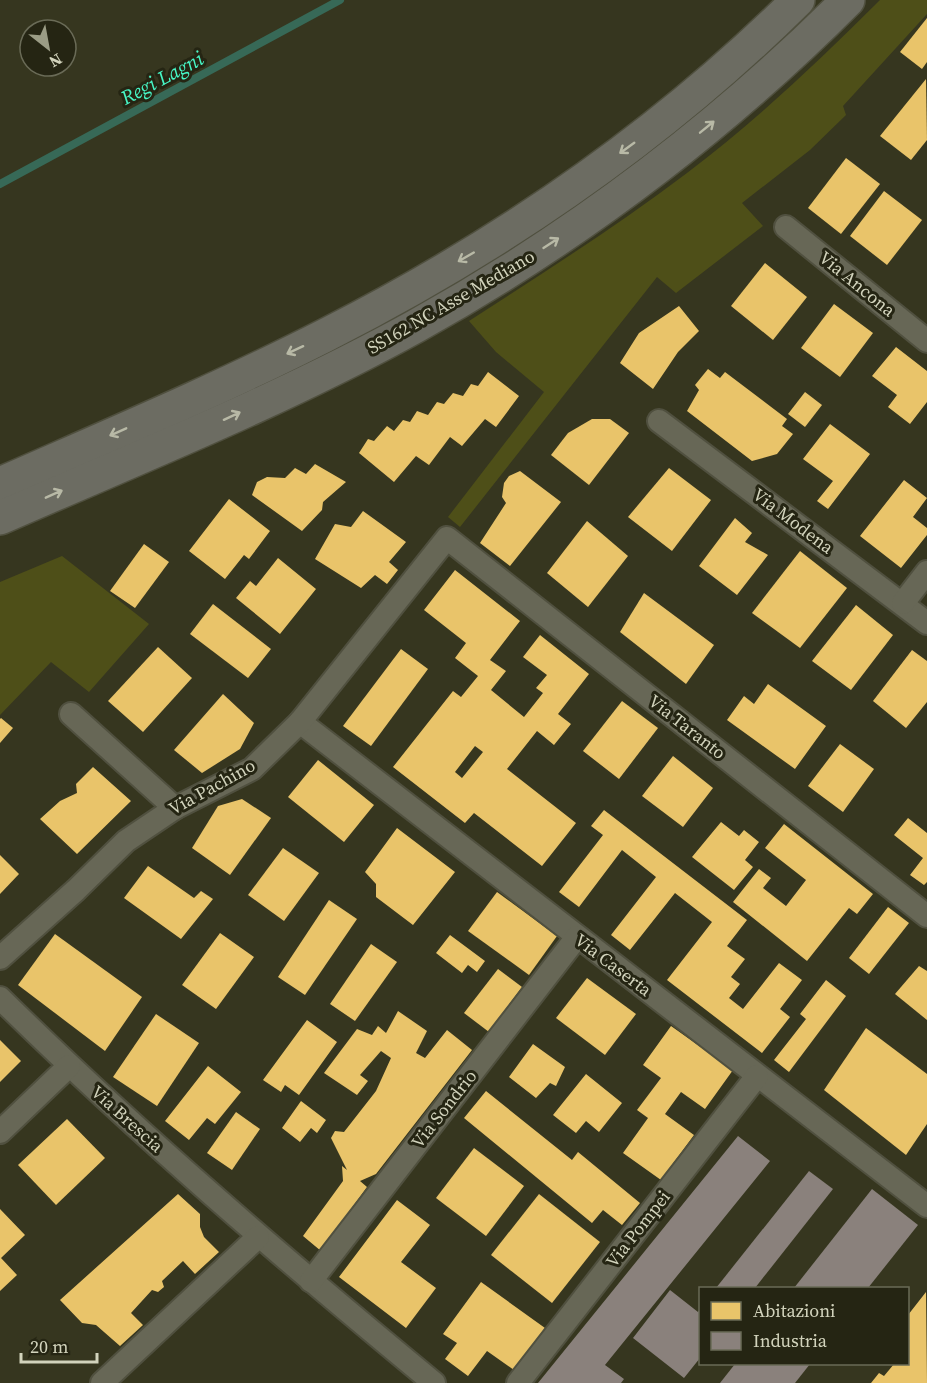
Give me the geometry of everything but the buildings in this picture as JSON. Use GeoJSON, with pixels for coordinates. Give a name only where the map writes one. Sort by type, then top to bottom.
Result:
{"type":"FeatureCollection","features":[{"type":"Feature","properties":{"kind":"highway","name":"SS162 NC Asse Mediano"},"geometry":{"type":"LineString","coordinates":[[0,484],[326,335],[489,243],[573,188],[650,131],[716,77],[798,0]]}},
{"type":"Feature","properties":{"kind":"highway","name":"SS162 NC Asse Mediano"},"geometry":{"type":"LineString","coordinates":[[0,518],[214,424],[416,326],[507,271],[586,220],[672,156],[754,89],[848,0]]}},
{"type":"Feature","properties":{"kind":"street","name":"Via Ancona"},"geometry":{"type":"LineString","coordinates":[[786,228],[927,341]]}},
{"type":"Feature","properties":{"kind":"street","name":"Via Modena"},"geometry":{"type":"LineString","coordinates":[[659,421],[927,623]]}},
{"type":"Feature","properties":{"kind":"street","name":"Via Pachino"},"geometry":{"type":"LineString","coordinates":[[0,958],[126,841],[175,808],[252,769],[300,722],[447,538]]}},
{"type":"Feature","properties":{"kind":"street","name":"Via Taranto"},"geometry":{"type":"LineString","coordinates":[[447,538],[927,916]]}},
{"type":"Feature","properties":{"kind":"street"},"geometry":{"type":"LineString","coordinates":[[903,603],[927,572]]}},
{"type":"Feature","properties":{"kind":"street"},"geometry":{"type":"LineString","coordinates":[[71,714],[175,808]]}},
{"type":"Feature","properties":{"kind":"street","name":"Via Caserta"},"geometry":{"type":"LineString","coordinates":[[300,722],[927,1206]]}},
{"type":"Feature","properties":{"kind":"street","name":"Via Sondrio"},"geometry":{"type":"LineString","coordinates":[[311,1281],[577,937]]}},
{"type":"Feature","properties":{"kind":"street","name":"Via Brescia"},"geometry":{"type":"LineString","coordinates":[[0,998],[69,1066],[258,1237],[434,1383]]}},
{"type":"Feature","properties":{"kind":"street"},"geometry":{"type":"LineString","coordinates":[[0,1132],[69,1066]]}},
{"type":"Feature","properties":{"kind":"street","name":"Via Pompei"},"geometry":{"type":"LineString","coordinates":[[518,1383],[758,1076]]}},
{"type":"Feature","properties":{"kind":"street"},"geometry":{"type":"LineString","coordinates":[[102,1383],[258,1237]]}},
{"type":"Feature","properties":{"kind":"shaded area"},"geometry":{"type":"Polygon","coordinates":[[[880,0],[927,0],[927,14],[843,106],[846,115],[810,150],[742,203],[763,226],[676,293],[657,277],[460,527],[448,517],[544,392],[496,352],[469,321],[661,193],[713,153],[786,90],[880,0]]]}},
{"type":"Feature","properties":{"kind":"shaded area"},"geometry":{"type":"Polygon","coordinates":[[[62,556],[149,624],[89,692],[51,662],[0,715],[0,582],[62,556]]]}},
{"type":"Feature","properties":{"kind":"waterway","name":"Regi Lagni"},"geometry":{"type":"LineString","coordinates":[[0,184],[340,0]]}}]}
